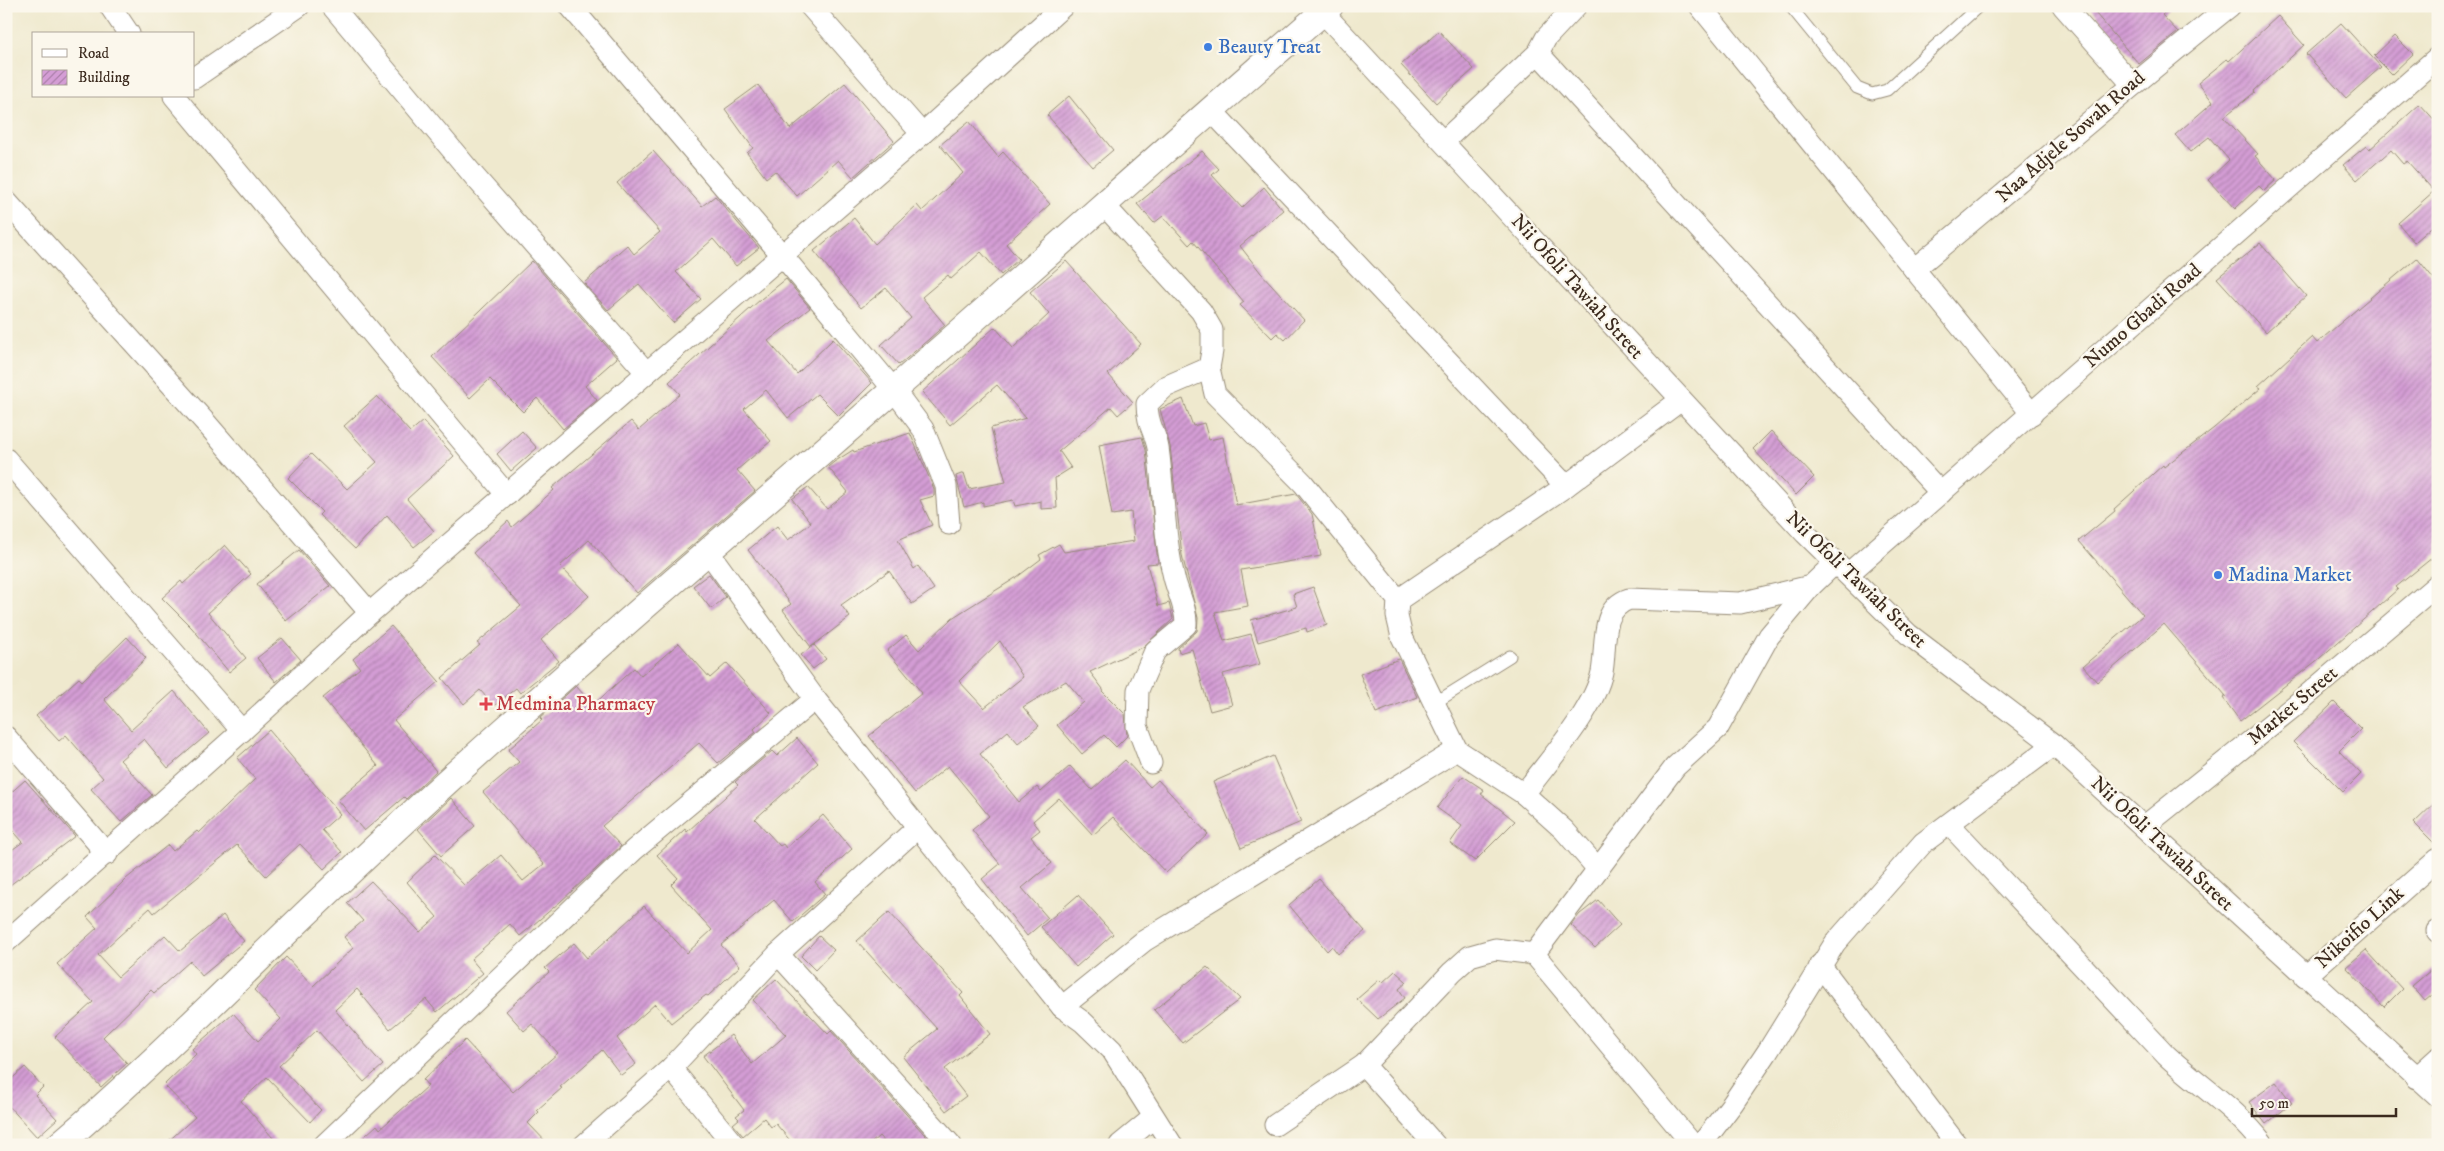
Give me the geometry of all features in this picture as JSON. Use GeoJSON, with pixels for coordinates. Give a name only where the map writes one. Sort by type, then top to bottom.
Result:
{"type":"FeatureCollection","features":[{"type":"Feature","properties":{"kind":"street"},"geometry":{"type":"LineString","coordinates":[[110,6],[128,32]]}},
{"type":"Feature","properties":{"kind":"street"},"geometry":{"type":"LineString","coordinates":[[195,77],[299,6]]}},
{"type":"Feature","properties":{"kind":"street"},"geometry":{"type":"LineString","coordinates":[[332,6],[474,176],[646,372]]}},
{"type":"Feature","properties":{"kind":"street"},"geometry":{"type":"LineString","coordinates":[[570,6],[894,390],[923,429],[946,486],[949,524]]}},
{"type":"Feature","properties":{"kind":"street"},"geometry":{"type":"LineString","coordinates":[[810,6],[922,134]]}},
{"type":"Feature","properties":{"kind":"street"},"geometry":{"type":"LineString","coordinates":[[6,942],[107,854],[370,613],[922,134],[1063,6]]}},
{"type":"Feature","properties":{"kind":"street"},"geometry":{"type":"LineString","coordinates":[[1444,141],[1538,53],[1546,38],[1576,6]]}},
{"type":"Feature","properties":{"kind":"street"},"geometry":{"type":"LineString","coordinates":[[1700,6],[2032,414]]}},
{"type":"Feature","properties":{"kind":"street"},"geometry":{"type":"LineString","coordinates":[[2063,6],[2132,84]]}},
{"type":"Feature","properties":{"kind":"street","name":"Naa Adjele Sowah Road"},"geometry":{"type":"LineString","coordinates":[[1914,269],[2010,190],[2132,84],[2230,6]]}},
{"type":"Feature","properties":{"kind":"street"},"geometry":{"type":"LineString","coordinates":[[59,1145],[175,1042],[375,846],[707,550],[894,390],[1104,206],[1323,8]]}},
{"type":"Feature","properties":{"kind":"street","name":"Nii Ofoli Tawiah Street"},"geometry":{"type":"LineString","coordinates":[[1323,8],[1805,533],[1908,634],[2054,745],[2145,826],[2305,977],[2438,1096]]}},
{"type":"Feature","properties":{"kind":"street"},"geometry":{"type":"LineString","coordinates":[[1538,53],[1941,493]]}},
{"type":"Feature","properties":{"kind":"street","name":"Numo Gbadi Road"},"geometry":{"type":"LineString","coordinates":[[1534,954],[1675,767],[1718,728],[1769,636],[1811,586],[1842,568],[1941,493],[2438,57]]}},
{"type":"Feature","properties":{"kind":"street"},"geometry":{"type":"LineString","coordinates":[[176,98],[507,495]]}},
{"type":"Feature","properties":{"kind":"street"},"geometry":{"type":"LineString","coordinates":[[1210,109],[1566,486]]}},
{"type":"Feature","properties":{"kind":"street"},"geometry":{"type":"LineString","coordinates":[[6,202],[206,423],[370,613]]}},
{"type":"Feature","properties":{"kind":"street"},"geometry":{"type":"LineString","coordinates":[[1104,206],[1201,311],[1212,330],[1212,351],[1209,368],[1215,394],[1303,483],[1398,600],[1397,616],[1402,637],[1457,750],[1524,794],[1564,830],[1598,869]]}},
{"type":"Feature","properties":{"kind":"street"},"geometry":{"type":"LineString","coordinates":[[1151,763],[1137,726],[1138,690],[1156,651],[1186,625],[1186,616],[1173,574],[1166,540],[1158,454],[1147,420],[1147,404],[1165,387],[1209,368]]}},
{"type":"Feature","properties":{"kind":"street"},"geometry":{"type":"LineString","coordinates":[[1398,600],[1566,486],[1681,400]]}},
{"type":"Feature","properties":{"kind":"street"},"geometry":{"type":"LineString","coordinates":[[6,460],[242,731]]}},
{"type":"Feature","properties":{"kind":"street"},"geometry":{"type":"LineString","coordinates":[[707,550],[815,699],[917,828],[1062,1007],[1083,1022],[1112,1050],[1153,1118],[1172,1145]]}},
{"type":"Feature","properties":{"kind":"street","name":"Market Street"},"geometry":{"type":"LineString","coordinates":[[2145,826],[2292,708],[2438,584]]}},
{"type":"Feature","properties":{"kind":"street"},"geometry":{"type":"LineString","coordinates":[[1524,794],[1595,693],[1602,672],[1608,623],[1612,609],[1619,602],[1629,599],[1740,603],[1811,586]]}},
{"type":"Feature","properties":{"kind":"street"},"geometry":{"type":"LineString","coordinates":[[324,1145],[634,850],[815,699]]}},
{"type":"Feature","properties":{"kind":"street"},"geometry":{"type":"LineString","coordinates":[[6,737],[107,854]]}},
{"type":"Feature","properties":{"kind":"street"},"geometry":{"type":"LineString","coordinates":[[1701,1145],[1733,1104],[1835,943],[1923,843],[2054,745]]}},
{"type":"Feature","properties":{"kind":"street"},"geometry":{"type":"LineString","coordinates":[[1062,1007],[1144,941],[1457,750]]}},
{"type":"Feature","properties":{"kind":"street"},"geometry":{"type":"LineString","coordinates":[[1949,824],[2166,1055],[2191,1079],[2223,1103],[2264,1145]]}},
{"type":"Feature","properties":{"kind":"street"},"geometry":{"type":"LineString","coordinates":[[584,1145],[671,1068],[778,954],[917,828]]}},
{"type":"Feature","properties":{"kind":"street","name":"Nikoifio Link"},"geometry":{"type":"LineString","coordinates":[[2305,977],[2438,859]]}},
{"type":"Feature","properties":{"kind":"street"},"geometry":{"type":"LineString","coordinates":[[1276,1125],[1364,1065],[1452,972],[1470,956],[1495,949],[1534,954],[1693,1145]]}},
{"type":"Feature","properties":{"kind":"street"},"geometry":{"type":"LineString","coordinates":[[778,954],[951,1145]]}},
{"type":"Feature","properties":{"kind":"street"},"geometry":{"type":"LineString","coordinates":[[1820,965],[1956,1145]]}},
{"type":"Feature","properties":{"kind":"street"},"geometry":{"type":"LineString","coordinates":[[2416,1078],[2438,1058]]}},
{"type":"Feature","properties":{"kind":"street"},"geometry":{"type":"LineString","coordinates":[[1364,1065],[1435,1145]]}},
{"type":"Feature","properties":{"kind":"street"},"geometry":{"type":"LineString","coordinates":[[671,1068],[734,1145]]}},
{"type":"Feature","properties":{"kind":"street"},"geometry":{"type":"LineString","coordinates":[[1120,1145],[1153,1118]]}},
{"type":"Feature","properties":{"kind":"lane"},"geometry":{"type":"LineString","coordinates":[[1790,6],[1857,88],[1872,94],[1887,90],[1979,6]]}},
{"type":"Feature","properties":{"kind":"lane"},"geometry":{"type":"LineString","coordinates":[[1433,704],[1510,656]]}},
{"type":"Feature","properties":{"kind":"building"},"geometry":{"type":"Polygon","coordinates":[[[2089,6],[2172,6],[2162,15],[2178,32],[2139,64],[2089,6]]]}},
{"type":"Feature","properties":{"kind":"building"},"geometry":{"type":"Polygon","coordinates":[[[2278,16],[2304,45],[2255,92],[2224,117],[2258,154],[2255,156],[2276,180],[2264,191],[2259,186],[2235,209],[2208,180],[2229,160],[2209,137],[2190,152],[2175,135],[2213,102],[2198,83],[2227,59],[2229,61],[2278,16]]]}},
{"type":"Feature","properties":{"kind":"building"},"geometry":{"type":"Polygon","coordinates":[[[2341,23],[2381,67],[2346,98],[2306,54],[2341,23]]]}},
{"type":"Feature","properties":{"kind":"building"},"geometry":{"type":"Polygon","coordinates":[[[1439,31],[1474,69],[1436,103],[1401,65],[1439,31]]]}},
{"type":"Feature","properties":{"kind":"building"},"geometry":{"type":"Polygon","coordinates":[[[2395,36],[2413,54],[2392,74],[2374,56],[2395,36]]]}},
{"type":"Feature","properties":{"kind":"building"},"geometry":{"type":"Polygon","coordinates":[[[845,83],[894,141],[853,177],[838,160],[797,196],[775,171],[766,178],[747,153],[753,148],[725,109],[758,85],[790,129],[845,83]]]}},
{"type":"Feature","properties":{"kind":"building"},"geometry":{"type":"Polygon","coordinates":[[[1069,96],[1113,150],[1093,167],[1047,115],[1069,96]]]}},
{"type":"Feature","properties":{"kind":"building"},"geometry":{"type":"Polygon","coordinates":[[[2420,104],[2438,124],[2438,221],[2414,242],[2398,223],[2434,191],[2407,161],[2403,164],[2391,150],[2357,180],[2343,165],[2366,146],[2369,150],[2420,104]]]}},
{"type":"Feature","properties":{"kind":"building"},"geometry":{"type":"Polygon","coordinates":[[[969,121],[998,157],[1003,152],[1050,204],[1006,244],[1019,259],[1001,275],[981,252],[951,279],[948,275],[922,297],[945,325],[899,365],[881,345],[911,318],[886,288],[861,308],[814,251],[854,218],[875,244],[917,205],[922,211],[963,173],[940,145],[969,121]]]}},
{"type":"Feature","properties":{"kind":"building"},"geometry":{"type":"Polygon","coordinates":[[[653,151],[702,206],[715,196],[759,248],[736,266],[713,239],[676,272],[701,299],[673,323],[639,284],[608,310],[584,283],[627,245],[634,254],[660,232],[617,183],[653,151]]]}},
{"type":"Feature","properties":{"kind":"building"},"geometry":{"type":"Polygon","coordinates":[[[1202,151],[1219,169],[1212,175],[1242,208],[1264,187],[1283,210],[1240,246],[1261,273],[1304,320],[1285,340],[1277,333],[1272,338],[1240,305],[1244,302],[1193,241],[1189,245],[1163,216],[1154,223],[1137,204],[1202,151]]]}},
{"type":"Feature","properties":{"kind":"building"},"geometry":{"type":"Polygon","coordinates":[[[2260,243],[2306,296],[2266,332],[2217,278],[2260,243]]]}},
{"type":"Feature","properties":{"kind":"building"},"geometry":{"type":"Polygon","coordinates":[[[2417,258],[2438,284],[2438,553],[2396,587],[2398,589],[2320,658],[2240,721],[2223,698],[2226,696],[2164,624],[2097,682],[2083,666],[2143,615],[2079,541],[2115,511],[2114,509],[2163,465],[2164,467],[2214,428],[2261,388],[2258,386],[2312,337],[2317,343],[2417,258]]]}},
{"type":"Feature","properties":{"kind":"building"},"geometry":{"type":"Polygon","coordinates":[[[532,261],[617,358],[585,386],[597,400],[563,429],[537,398],[523,412],[490,379],[470,398],[432,357],[532,261]]]}},
{"type":"Feature","properties":{"kind":"building"},"geometry":{"type":"Polygon","coordinates":[[[1066,261],[1141,344],[1108,374],[1133,402],[1118,415],[1111,407],[1058,452],[1060,452],[1071,468],[1055,478],[1057,508],[1041,509],[1041,501],[1015,506],[1013,500],[983,506],[983,502],[964,507],[956,476],[964,473],[969,489],[1006,482],[991,428],[1026,418],[997,385],[950,425],[922,392],[995,327],[1013,348],[1049,314],[1030,292],[1066,261]]]}},
{"type":"Feature","properties":{"kind":"building"},"geometry":{"type":"Polygon","coordinates":[[[786,279],[810,308],[768,341],[797,374],[833,339],[872,383],[839,416],[817,394],[788,418],[766,390],[744,409],[771,441],[737,470],[755,491],[637,593],[589,540],[560,566],[589,596],[541,640],[559,661],[520,693],[516,688],[494,706],[480,690],[464,704],[442,678],[480,645],[477,643],[521,606],[473,553],[508,521],[512,527],[554,490],[552,488],[631,421],[639,430],[680,394],[669,382],[761,299],[786,279]]]}},
{"type":"Feature","properties":{"kind":"building"},"geometry":{"type":"Polygon","coordinates":[[[377,396],[410,432],[423,421],[454,456],[407,499],[434,531],[414,547],[387,515],[355,549],[319,515],[322,512],[288,478],[311,454],[347,489],[377,462],[344,426],[377,396]]]}},
{"type":"Feature","properties":{"kind":"building"},"geometry":{"type":"Polygon","coordinates":[[[1183,399],[1193,426],[1204,423],[1209,440],[1223,437],[1236,505],[1296,494],[1312,514],[1321,556],[1241,570],[1248,606],[1215,612],[1224,641],[1251,634],[1260,664],[1223,674],[1232,705],[1210,711],[1192,649],[1179,653],[1178,648],[1197,631],[1198,618],[1182,555],[1170,446],[1160,409],[1183,399]]]}},
{"type":"Feature","properties":{"kind":"building"},"geometry":{"type":"Polygon","coordinates":[[[522,431],[537,448],[511,471],[497,454],[522,431]]]}},
{"type":"Feature","properties":{"kind":"building"},"geometry":{"type":"Polygon","coordinates":[[[1771,431],[1814,477],[1796,495],[1753,449],[1771,431]]]}},
{"type":"Feature","properties":{"kind":"building"},"geometry":{"type":"Polygon","coordinates":[[[910,433],[934,489],[934,496],[920,500],[932,525],[898,540],[914,569],[918,566],[934,589],[912,604],[889,571],[841,605],[850,617],[811,647],[783,610],[791,604],[748,550],[777,526],[788,540],[811,523],[792,499],[808,487],[827,509],[848,492],[828,467],[834,462],[853,450],[854,452],[910,433]]]}},
{"type":"Feature","properties":{"kind":"building"},"geometry":{"type":"Polygon","coordinates":[[[1142,437],[1146,450],[1158,563],[1147,564],[1158,606],[1169,603],[1173,619],[1143,647],[1090,672],[1103,689],[1102,691],[1125,714],[1127,736],[1116,747],[1104,735],[1082,754],[1057,725],[1084,702],[1066,681],[1023,707],[1039,726],[1018,743],[1008,731],[980,754],[1019,802],[1037,787],[1041,792],[1070,766],[1092,790],[1125,760],[1150,787],[1158,780],[1208,834],[1166,873],[1113,817],[1093,835],[1059,798],[1033,821],[1040,830],[1031,837],[1052,863],[1022,888],[1048,918],[1027,936],[982,879],[1000,864],[972,830],[989,816],[948,766],[915,793],[869,736],[922,693],[887,651],[906,635],[919,650],[952,618],[1017,577],[1041,559],[1039,555],[1059,544],[1064,552],[1134,541],[1131,512],[1112,515],[1099,445],[1142,437]],[[1000,641],[959,681],[984,708],[1023,677],[1000,641]]]}},
{"type":"Feature","properties":{"kind":"building"},"geometry":{"type":"Polygon","coordinates":[[[225,545],[251,574],[208,613],[246,658],[229,672],[192,628],[162,598],[181,581],[183,584],[225,545]]]}},
{"type":"Feature","properties":{"kind":"building"},"geometry":{"type":"Polygon","coordinates":[[[299,550],[330,586],[286,621],[257,584],[299,550]]]}},
{"type":"Feature","properties":{"kind":"building"},"geometry":{"type":"Polygon","coordinates":[[[709,574],[726,597],[711,609],[693,586],[709,574]]]}},
{"type":"Feature","properties":{"kind":"building"},"geometry":{"type":"Polygon","coordinates":[[[1313,587],[1327,625],[1307,632],[1306,628],[1258,642],[1251,620],[1297,607],[1293,594],[1313,587]]]}},
{"type":"Feature","properties":{"kind":"building"},"geometry":{"type":"Polygon","coordinates":[[[391,626],[439,681],[394,720],[436,771],[406,799],[404,797],[364,831],[338,800],[378,766],[323,698],[360,668],[353,659],[391,626]]]}},
{"type":"Feature","properties":{"kind":"building"},"geometry":{"type":"Polygon","coordinates":[[[127,637],[146,658],[104,699],[131,730],[174,691],[209,733],[168,768],[144,739],[120,760],[152,795],[121,822],[91,789],[103,778],[66,735],[59,741],[36,716],[79,678],[82,681],[127,637]]]}},
{"type":"Feature","properties":{"kind":"building"},"geometry":{"type":"Polygon","coordinates":[[[282,638],[301,660],[276,682],[257,658],[282,638]]]}},
{"type":"Feature","properties":{"kind":"building"},"geometry":{"type":"Polygon","coordinates":[[[679,643],[710,678],[727,663],[771,713],[754,729],[756,732],[718,763],[699,743],[602,826],[621,846],[520,936],[510,924],[471,959],[483,973],[437,1012],[426,999],[390,1029],[357,989],[335,1010],[383,1065],[364,1082],[317,1030],[279,1066],[321,1110],[310,1122],[267,1077],[241,1101],[279,1145],[164,1145],[195,1117],[164,1085],[196,1054],[192,1049],[233,1013],[258,1041],[281,1019],[254,990],[286,957],[313,986],[353,948],[344,937],[363,921],[347,903],[371,881],[420,932],[437,917],[407,882],[435,855],[465,886],[501,855],[523,881],[544,864],[483,792],[519,762],[508,750],[576,686],[593,705],[634,668],[641,676],[679,643]]]}},
{"type":"Feature","properties":{"kind":"building"},"geometry":{"type":"Polygon","coordinates":[[[814,645],[826,659],[813,669],[801,655],[814,645]]]}},
{"type":"Feature","properties":{"kind":"building"},"geometry":{"type":"Polygon","coordinates":[[[1399,659],[1417,697],[1376,713],[1360,674],[1399,659]]]}},
{"type":"Feature","properties":{"kind":"building"},"geometry":{"type":"Polygon","coordinates":[[[2334,702],[2361,729],[2339,751],[2361,774],[2343,792],[2293,742],[2334,702]]]}},
{"type":"Feature","properties":{"kind":"building"},"geometry":{"type":"Polygon","coordinates":[[[269,730],[340,814],[322,830],[342,852],[324,869],[300,844],[266,876],[237,845],[154,913],[150,908],[98,955],[118,977],[165,935],[180,951],[223,915],[244,941],[202,976],[190,961],[154,993],[151,990],[103,1037],[127,1063],[101,1087],[55,1037],[93,1002],[57,964],[97,928],[87,917],[126,879],[168,845],[173,851],[197,831],[199,833],[255,779],[237,758],[269,730]]]}},
{"type":"Feature","properties":{"kind":"building"},"geometry":{"type":"Polygon","coordinates":[[[797,738],[818,763],[755,819],[780,846],[783,844],[786,848],[823,815],[852,849],[815,882],[825,894],[793,922],[774,900],[721,945],[740,966],[708,996],[706,995],[671,1023],[655,1004],[617,1038],[636,1064],[621,1075],[602,1050],[560,1087],[562,1088],[537,1110],[539,1112],[528,1123],[549,1145],[355,1145],[377,1125],[380,1129],[428,1086],[423,1080],[465,1040],[513,1092],[558,1053],[532,1024],[524,1031],[506,1011],[549,972],[545,968],[574,943],[587,958],[644,906],[687,953],[712,930],[671,885],[678,878],[657,855],[685,829],[687,832],[738,785],[735,782],[772,751],[777,756],[797,738]]]}},
{"type":"Feature","properties":{"kind":"building"},"geometry":{"type":"Polygon","coordinates":[[[1273,756],[1301,822],[1241,848],[1213,782],[1273,756]]]}},
{"type":"Feature","properties":{"kind":"building"},"geometry":{"type":"Polygon","coordinates":[[[1463,776],[1484,790],[1481,794],[1515,821],[1475,861],[1450,843],[1462,826],[1437,808],[1463,776]]]}},
{"type":"Feature","properties":{"kind":"building"},"geometry":{"type":"Polygon","coordinates":[[[25,780],[75,836],[6,888],[6,854],[23,842],[6,823],[6,797],[25,780]]]}},
{"type":"Feature","properties":{"kind":"building"},"geometry":{"type":"Polygon","coordinates":[[[451,798],[475,826],[441,856],[418,829],[451,798]]]}},
{"type":"Feature","properties":{"kind":"building"},"geometry":{"type":"Polygon","coordinates":[[[2438,800],[2438,847],[2414,823],[2438,800]]]}},
{"type":"Feature","properties":{"kind":"building"},"geometry":{"type":"Polygon","coordinates":[[[1319,879],[1365,931],[1338,954],[1332,946],[1327,951],[1289,905],[1319,879]]]}},
{"type":"Feature","properties":{"kind":"building"},"geometry":{"type":"Polygon","coordinates":[[[1078,895],[1113,934],[1076,967],[1041,927],[1078,895]]]}},
{"type":"Feature","properties":{"kind":"building"},"geometry":{"type":"Polygon","coordinates":[[[1598,900],[1620,925],[1595,948],[1571,925],[1580,914],[1598,900]]]}},
{"type":"Feature","properties":{"kind":"building"},"geometry":{"type":"Polygon","coordinates":[[[889,912],[963,993],[960,996],[990,1034],[945,1069],[966,1096],[946,1111],[903,1057],[937,1029],[857,941],[889,912]]]}},
{"type":"Feature","properties":{"kind":"building"},"geometry":{"type":"Polygon","coordinates":[[[819,936],[834,950],[815,970],[801,956],[819,936]]]}},
{"type":"Feature","properties":{"kind":"building"},"geometry":{"type":"Polygon","coordinates":[[[2366,950],[2402,989],[2384,1007],[2346,967],[2366,950]]]}},
{"type":"Feature","properties":{"kind":"building"},"geometry":{"type":"Polygon","coordinates":[[[2438,964],[2438,990],[2425,1001],[2412,986],[2438,964]]]}},
{"type":"Feature","properties":{"kind":"building"},"geometry":{"type":"Polygon","coordinates":[[[1207,967],[1240,999],[1183,1043],[1154,1010],[1207,967]]]}},
{"type":"Feature","properties":{"kind":"building"},"geometry":{"type":"Polygon","coordinates":[[[1395,971],[1407,982],[1399,989],[1405,998],[1378,1019],[1357,999],[1379,980],[1382,983],[1395,971]]]}},
{"type":"Feature","properties":{"kind":"building"},"geometry":{"type":"Polygon","coordinates":[[[776,979],[828,1034],[831,1031],[934,1145],[887,1145],[879,1136],[869,1145],[794,1145],[776,1124],[771,1127],[764,1118],[743,1136],[733,1124],[739,1119],[736,1116],[744,1110],[703,1056],[731,1035],[752,1064],[786,1035],[753,1000],[776,979]]]}},
{"type":"Feature","properties":{"kind":"building"},"geometry":{"type":"Polygon","coordinates":[[[25,1067],[43,1087],[35,1095],[57,1119],[37,1137],[6,1103],[6,1084],[25,1067]]]}},
{"type":"Feature","properties":{"kind":"building"},"geometry":{"type":"Polygon","coordinates":[[[2276,1082],[2292,1103],[2266,1124],[2249,1102],[2276,1082]]]}},
{"type":"Feature","properties":{"kind":"place","name":"Beauty Treat"},"geometry":{"type":"Point","coordinates":[1208,47]}},
{"type":"Feature","properties":{"kind":"place","name":"Madina Market"},"geometry":{"type":"Point","coordinates":[2218,575]}},
{"type":"Feature","properties":{"kind":"place","name":"Medmina Pharmacy"},"geometry":{"type":"Point","coordinates":[486,704]}}]}
